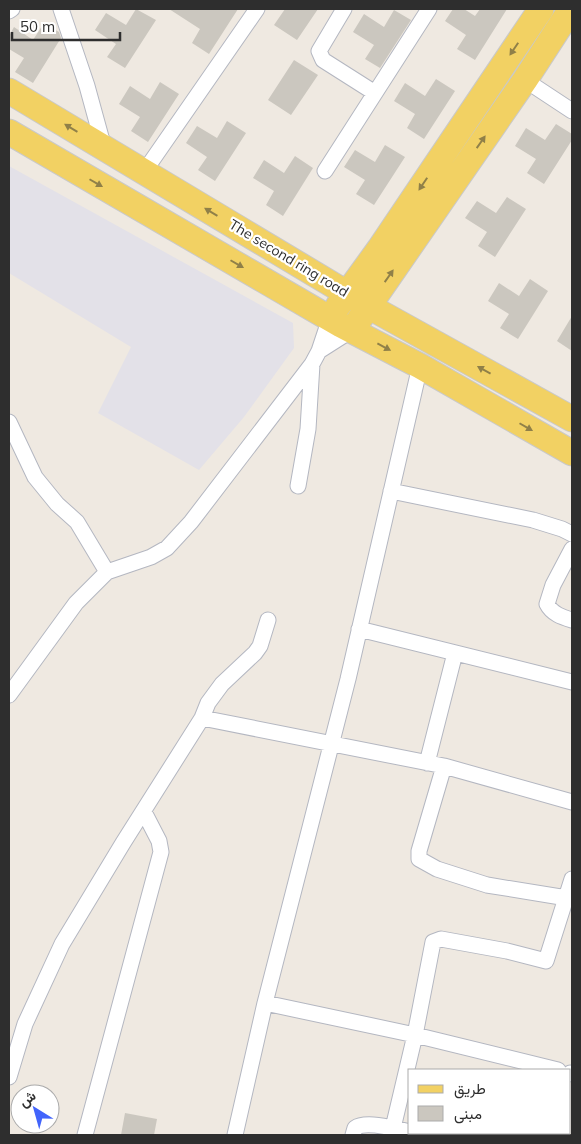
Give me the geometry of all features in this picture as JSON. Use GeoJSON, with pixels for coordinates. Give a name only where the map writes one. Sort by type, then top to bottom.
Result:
{"type":"FeatureCollection","features":[{"type":"Feature","properties":{"kind":"main road"},"geometry":{"type":"LineString","coordinates":[[330,318],[346,292],[380,248],[540,9],[566,16],[525,80],[352,330]]}},
{"type":"Feature","properties":{"kind":"main road","name":"The second ring road"},"geometry":{"type":"LineString","coordinates":[[9,91],[368,306],[572,419]]}},
{"type":"Feature","properties":{"kind":"main road"},"geometry":{"type":"LineString","coordinates":[[9,132],[330,318],[420,366],[572,453]]}},
{"type":"Feature","properties":{"kind":"street"},"geometry":{"type":"LineString","coordinates":[[61,9],[87,86],[104,148]]}},
{"type":"Feature","properties":{"kind":"street"},"geometry":{"type":"LineString","coordinates":[[144,172],[257,9]]}},
{"type":"Feature","properties":{"kind":"street"},"geometry":{"type":"LineString","coordinates":[[344,9],[319,50],[323,60],[375,93]]}},
{"type":"Feature","properties":{"kind":"street"},"geometry":{"type":"LineString","coordinates":[[325,171],[429,9]]}},
{"type":"Feature","properties":{"kind":"street"},"geometry":{"type":"LineString","coordinates":[[525,80],[572,110]]}},
{"type":"Feature","properties":{"kind":"street"},"geometry":{"type":"LineString","coordinates":[[298,486],[308,429],[315,358],[330,318]]}},
{"type":"Feature","properties":{"kind":"street"},"geometry":{"type":"LineString","coordinates":[[9,695],[76,603],[107,572],[151,557],[167,548],[191,522],[315,358],[352,330]]}},
{"type":"Feature","properties":{"kind":"street"},"geometry":{"type":"LineString","coordinates":[[235,1135],[265,1003],[330,744],[348,680],[420,366]]}},
{"type":"Feature","properties":{"kind":"street"},"geometry":{"type":"LineString","coordinates":[[9,422],[35,477],[57,504],[77,522],[107,572]]}},
{"type":"Feature","properties":{"kind":"street"},"geometry":{"type":"LineString","coordinates":[[391,491],[533,520],[572,534]]}},
{"type":"Feature","properties":{"kind":"street"},"geometry":{"type":"LineString","coordinates":[[572,549],[553,585],[547,604],[549,610],[572,620]]}},
{"type":"Feature","properties":{"kind":"street"},"geometry":{"type":"LineString","coordinates":[[9,1077],[25,1024],[62,944],[202,718],[208,703],[222,684],[260,646],[268,620]]}},
{"type":"Feature","properties":{"kind":"street"},"geometry":{"type":"LineString","coordinates":[[359,629],[572,682]]}},
{"type":"Feature","properties":{"kind":"street"},"geometry":{"type":"LineString","coordinates":[[426,763],[455,653]]}},
{"type":"Feature","properties":{"kind":"street"},"geometry":{"type":"LineString","coordinates":[[202,718],[444,766],[572,802]]}},
{"type":"Feature","properties":{"kind":"street"},"geometry":{"type":"LineString","coordinates":[[444,766],[419,851],[419,859],[437,869],[487,885],[567,898]]}},
{"type":"Feature","properties":{"kind":"street"},"geometry":{"type":"LineString","coordinates":[[85,1135],[161,852],[159,841],[144,812]]}},
{"type":"Feature","properties":{"kind":"street"},"geometry":{"type":"LineString","coordinates":[[393,1128],[415,1035],[433,942],[441,939],[507,951],[546,961],[572,879]]}},
{"type":"Feature","properties":{"kind":"street"},"geometry":{"type":"LineString","coordinates":[[265,1003],[415,1035],[554,1069]]}},
{"type":"Feature","properties":{"kind":"street"},"geometry":{"type":"LineString","coordinates":[[353,1135],[355,1128],[362,1124],[408,1131]]}},
{"type":"Feature","properties":{"kind":"shaded area"},"geometry":{"type":"Polygon","coordinates":[[[9,166],[293,323],[294,348],[244,417],[199,470],[98,413],[131,347],[9,273],[9,166]]]}},
{"type":"Feature","properties":{"kind":"building"},"geometry":{"type":"Polygon","coordinates":[[[136,9],[156,20],[125,68],[107,57],[116,44],[95,30],[106,13],[126,25],[136,9]]]}},
{"type":"Feature","properties":{"kind":"building"},"geometry":{"type":"Polygon","coordinates":[[[169,9],[238,9],[209,54],[192,43],[200,29],[169,9]]]}},
{"type":"Feature","properties":{"kind":"building"},"geometry":{"type":"Polygon","coordinates":[[[285,9],[318,9],[297,40],[274,25],[285,9]]]}},
{"type":"Feature","properties":{"kind":"building"},"geometry":{"type":"Polygon","coordinates":[[[453,9],[464,9],[475,16],[480,9],[507,9],[475,60],[457,49],[466,35],[445,21],[453,9]]]}},
{"type":"Feature","properties":{"kind":"building"},"geometry":{"type":"Polygon","coordinates":[[[394,10],[411,20],[380,68],[365,59],[374,45],[353,32],[364,14],[384,27],[394,10]]]}},
{"type":"Feature","properties":{"kind":"building"},"geometry":{"type":"Polygon","coordinates":[[[44,23],[59,32],[61,38],[33,83],[15,72],[24,58],[9,49],[9,36],[14,27],[33,40],[44,23]]]}},
{"type":"Feature","properties":{"kind":"building"},"geometry":{"type":"Polygon","coordinates":[[[294,60],[318,75],[291,115],[268,100],[294,60]]]}},
{"type":"Feature","properties":{"kind":"building"},"geometry":{"type":"Polygon","coordinates":[[[436,79],[455,91],[424,139],[407,128],[415,114],[394,101],[405,83],[425,96],[436,79]]]}},
{"type":"Feature","properties":{"kind":"building"},"geometry":{"type":"Polygon","coordinates":[[[160,82],[179,94],[148,142],[131,131],[140,117],[119,104],[130,86],[150,99],[160,82]]]}},
{"type":"Feature","properties":{"kind":"building"},"geometry":{"type":"Polygon","coordinates":[[[227,121],[246,133],[215,181],[198,170],[207,157],[186,143],[197,126],[217,138],[227,121]]]}},
{"type":"Feature","properties":{"kind":"building"},"geometry":{"type":"Polygon","coordinates":[[[556,124],[572,134],[572,140],[544,184],[527,173],[536,159],[515,146],[526,128],[545,140],[556,124]]]}},
{"type":"Feature","properties":{"kind":"building"},"geometry":{"type":"Polygon","coordinates":[[[385,145],[405,157],[374,205],[356,194],[365,180],[344,167],[355,150],[375,162],[385,145]]]}},
{"type":"Feature","properties":{"kind":"building"},"geometry":{"type":"Polygon","coordinates":[[[295,156],[313,168],[283,216],[266,205],[274,191],[253,178],[264,160],[284,173],[295,156]]]}},
{"type":"Feature","properties":{"kind":"building"},"geometry":{"type":"Polygon","coordinates":[[[507,197],[526,209],[495,257],[478,246],[487,232],[465,218],[477,201],[496,213],[507,197]]]}},
{"type":"Feature","properties":{"kind":"building"},"geometry":{"type":"Polygon","coordinates":[[[530,279],[548,291],[518,339],[500,328],[509,314],[488,301],[499,283],[519,296],[530,279]]]}},
{"type":"Feature","properties":{"kind":"building"},"geometry":{"type":"Polygon","coordinates":[[[572,316],[572,351],[557,341],[572,316]]]}},
{"type":"Feature","properties":{"kind":"building"},"geometry":{"type":"Polygon","coordinates":[[[125,1113],[157,1119],[154,1135],[121,1135],[125,1113]]]}}]}
